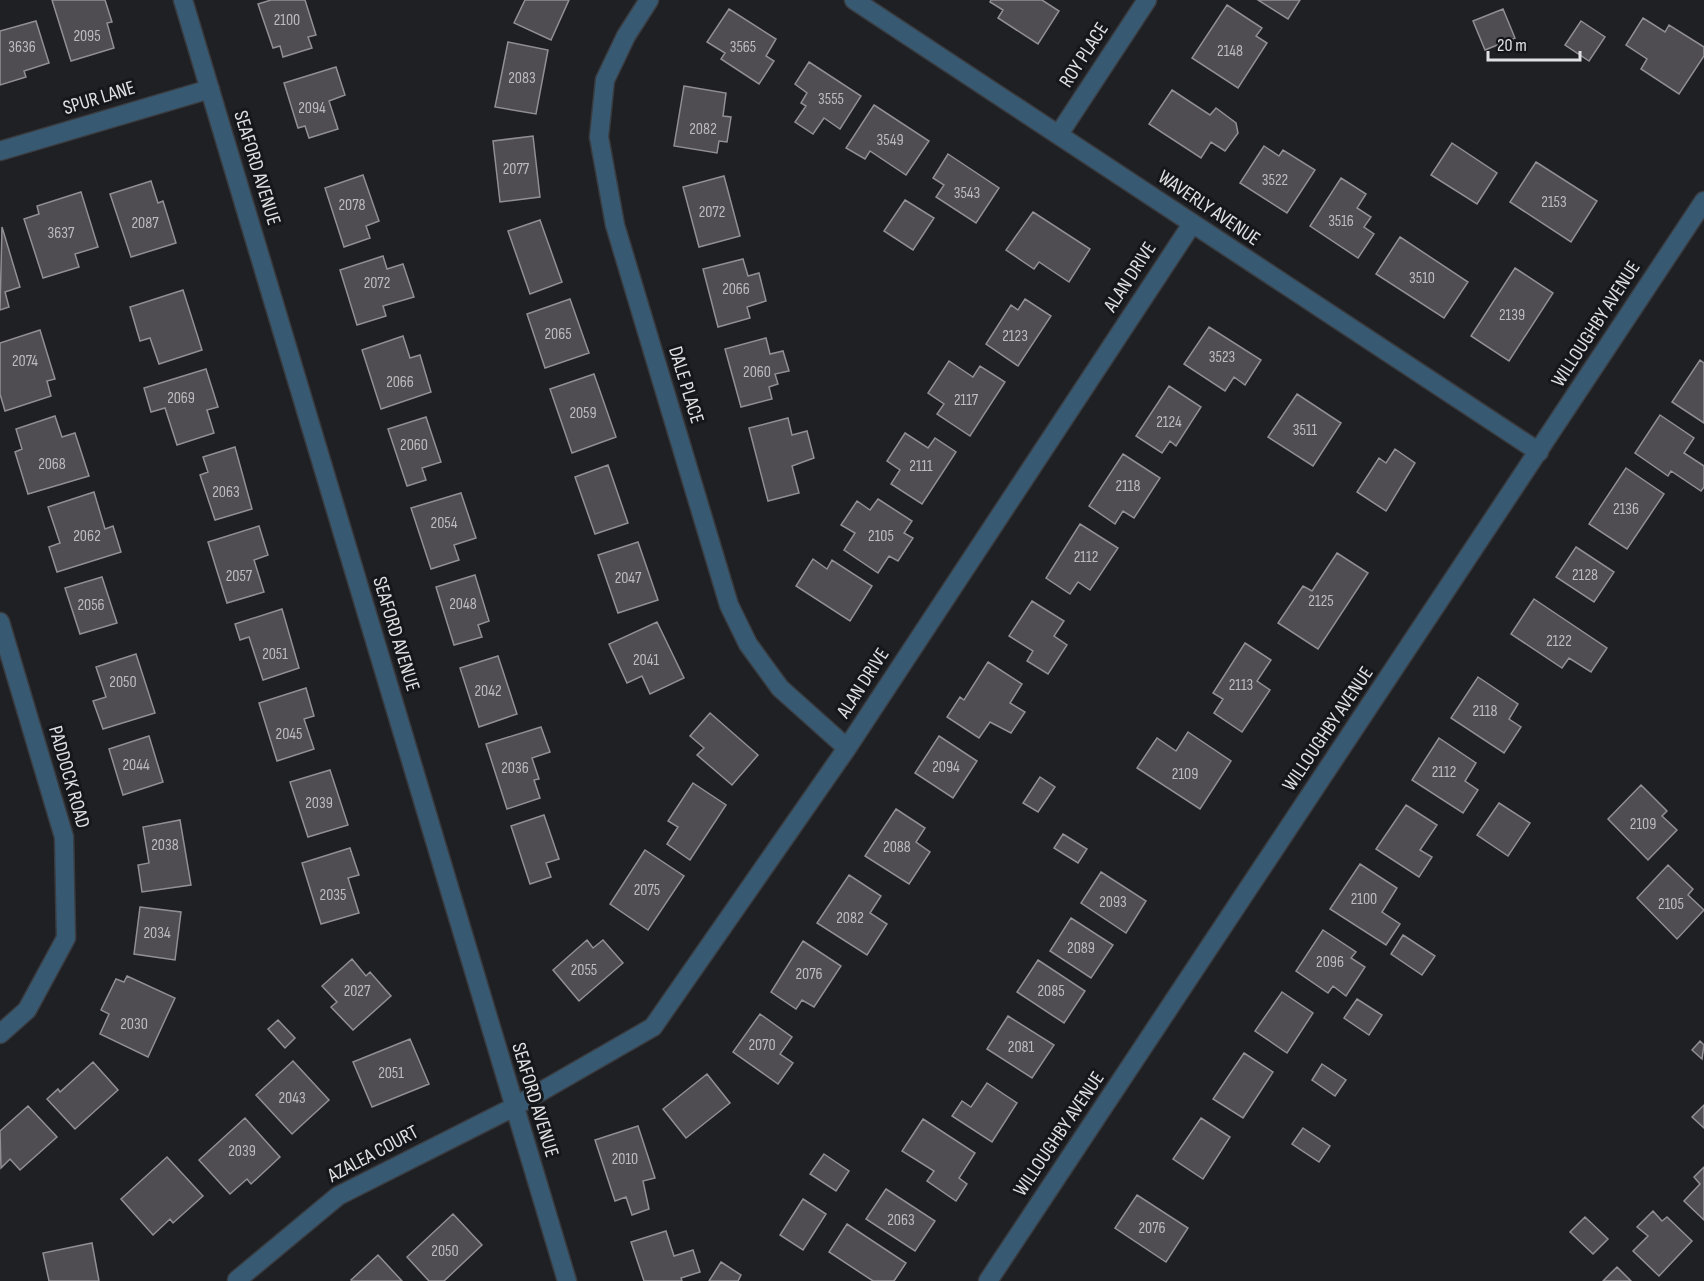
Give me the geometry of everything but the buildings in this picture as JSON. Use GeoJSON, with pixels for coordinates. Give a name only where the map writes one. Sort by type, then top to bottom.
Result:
{"type":"FeatureCollection","features":[{"type":"Feature","properties":{"kind":"street","name":"SEAFORD AVENUE"},"geometry":{"type":"LineString","coordinates":[[183,0],[567,1281]]}},
{"type":"Feature","properties":{"kind":"street","name":"DALE PLACE"},"geometry":{"type":"LineString","coordinates":[[649,0],[626,36],[605,80],[599,137],[615,225],[729,605],[748,644],[780,688],[847,748]]}},
{"type":"Feature","properties":{"kind":"street","name":"WAVERLY AVENUE"},"geometry":{"type":"LineString","coordinates":[[854,0],[1539,452]]}},
{"type":"Feature","properties":{"kind":"street","name":"ROY PLACE"},"geometry":{"type":"LineString","coordinates":[[1059,134],[1147,0]]}},
{"type":"Feature","properties":{"kind":"street","name":"SPUR LANE"},"geometry":{"type":"LineString","coordinates":[[0,151],[210,89]]}},
{"type":"Feature","properties":{"kind":"street","name":"WILLOUGHBY AVENUE"},"geometry":{"type":"LineString","coordinates":[[988,1281],[1704,201]]}},
{"type":"Feature","properties":{"kind":"street","name":"ALAN DRIVE"},"geometry":{"type":"LineString","coordinates":[[514,1107],[652,1027],[847,748],[1192,224]]}},
{"type":"Feature","properties":{"kind":"street","name":"PADDOCK ROAD"},"geometry":{"type":"LineString","coordinates":[[0,622],[64,837],[66,938],[27,1010],[0,1034]]}},
{"type":"Feature","properties":{"kind":"street","name":"AZALEA COURT"},"geometry":{"type":"LineString","coordinates":[[237,1280],[338,1196],[514,1107]]}}]}
